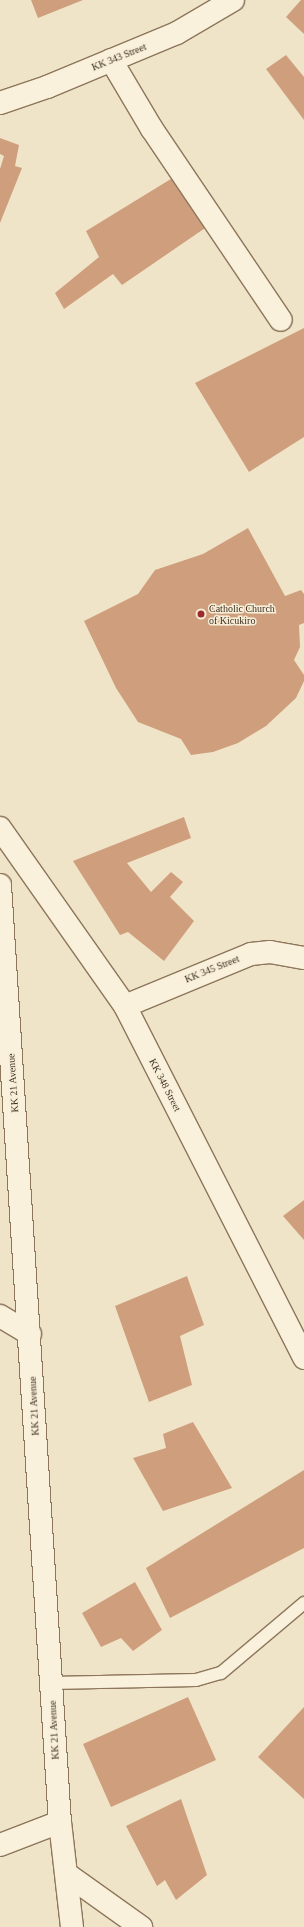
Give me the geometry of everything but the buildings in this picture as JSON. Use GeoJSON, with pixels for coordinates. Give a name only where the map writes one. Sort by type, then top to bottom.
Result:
{"type":"FeatureCollection","features":[{"type":"Feature","properties":{"kind":"street","name":"KK 343 Street"},"geometry":{"type":"LineString","coordinates":[[0,103],[177,33],[233,0]]}},
{"type":"Feature","properties":{"kind":"street"},"geometry":{"type":"LineString","coordinates":[[111,60],[152,129],[281,320]]}},
{"type":"Feature","properties":{"kind":"street","name":"KK 348 Street"},"geometry":{"type":"LineString","coordinates":[[0,828],[125,1006],[304,1358]]}},
{"type":"Feature","properties":{"kind":"street","name":"KK 21 Avenue"},"geometry":{"type":"LineString","coordinates":[[0,885],[30,1334],[60,1822],[68,1875],[72,1927]]}},
{"type":"Feature","properties":{"kind":"street","name":"KK 345 Street"},"geometry":{"type":"LineString","coordinates":[[125,1006],[251,954],[270,952],[304,958]]}},
{"type":"Feature","properties":{"kind":"street"},"geometry":{"type":"LineString","coordinates":[[0,1316],[30,1334]]}},
{"type":"Feature","properties":{"kind":"street"},"geometry":{"type":"LineString","coordinates":[[0,1845],[60,1822]]}},
{"type":"Feature","properties":{"kind":"street"},"geometry":{"type":"LineString","coordinates":[[68,1875],[140,1927]]}},
{"type":"Feature","properties":{"kind":"lane"},"geometry":{"type":"LineString","coordinates":[[51,1683],[196,1680],[215,1675],[221,1673],[304,1603]]}},
{"type":"Feature","properties":{"kind":"place","name":"Catholic Church of Kicukiro"},"geometry":{"type":"Point","coordinates":[201,614]}}]}
